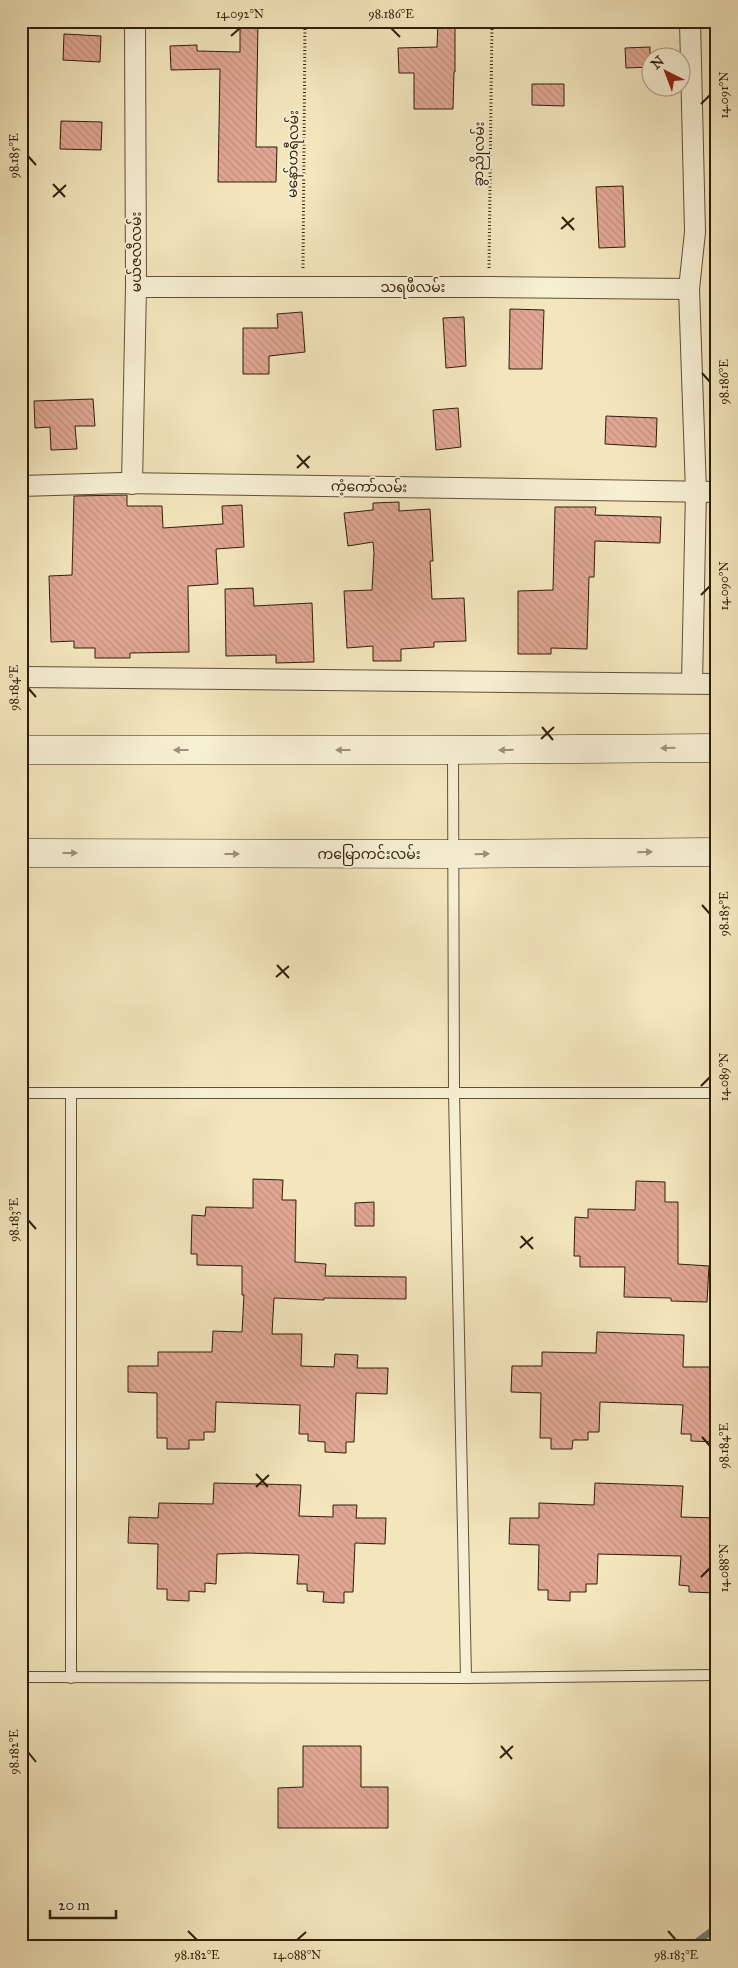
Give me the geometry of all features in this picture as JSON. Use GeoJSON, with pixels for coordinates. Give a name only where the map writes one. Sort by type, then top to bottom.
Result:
{"type":"FeatureCollection","features":[{"type":"Feature","properties":{"kind":"main road"},"geometry":{"type":"LineString","coordinates":[[21,750],[717,748]]}},
{"type":"Feature","properties":{"kind":"main road","name":"ကမြောကင်းလမ်း"},"geometry":{"type":"LineString","coordinates":[[21,853],[453,854],[717,852]]}},
{"type":"Feature","properties":{"kind":"street","name":"မယ်ဇလီလမ်း"},"geometry":{"type":"LineString","coordinates":[[132,484],[136,287],[135,21]]}},
{"type":"Feature","properties":{"kind":"street"},"geometry":{"type":"LineString","coordinates":[[690,21],[695,232],[689,289],[696,491],[692,683]]}},
{"type":"Feature","properties":{"kind":"street","name":"သရဖီလမ်း"},"geometry":{"type":"LineString","coordinates":[[136,287],[689,289]]}},
{"type":"Feature","properties":{"kind":"street","name":"ကံ့ကော်လမ်း"},"geometry":{"type":"LineString","coordinates":[[21,486],[132,484],[717,492]]}},
{"type":"Feature","properties":{"kind":"street"},"geometry":{"type":"LineString","coordinates":[[21,678],[717,684]]}},
{"type":"Feature","properties":{"kind":"lane"},"geometry":{"type":"LineString","coordinates":[[453,750],[454,1093],[466,1678]]}},
{"type":"Feature","properties":{"kind":"lane"},"geometry":{"type":"LineString","coordinates":[[21,1093],[717,1093]]}},
{"type":"Feature","properties":{"kind":"lane"},"geometry":{"type":"LineString","coordinates":[[71,1093],[71,1678]]}},
{"type":"Feature","properties":{"kind":"lane"},"geometry":{"type":"LineString","coordinates":[[21,1677],[466,1678],[717,1675]]}},
{"type":"Feature","properties":{"kind":"path","name":"မနော်ဟရီလမ်း"},"geometry":{"type":"LineString","coordinates":[[303,287],[305,21]]}},
{"type":"Feature","properties":{"kind":"path","name":"ခွာညိုလမ်း"},"geometry":{"type":"LineString","coordinates":[[489,287],[492,21]]}},
{"type":"Feature","properties":{"kind":"building"},"geometry":{"type":"Polygon","coordinates":[[[240,21],[258,21],[256,147],[277,147],[276,182],[218,182],[220,69],[171,70],[170,46],[197,45],[197,51],[240,52],[240,21]]]}},
{"type":"Feature","properties":{"kind":"building"},"geometry":{"type":"Polygon","coordinates":[[[438,21],[455,21],[453,109],[414,109],[414,73],[399,73],[398,48],[437,47],[438,21]]]}},
{"type":"Feature","properties":{"kind":"building"},"geometry":{"type":"Polygon","coordinates":[[[64,34],[101,36],[100,62],[63,60],[64,34]]]}},
{"type":"Feature","properties":{"kind":"building"},"geometry":{"type":"Polygon","coordinates":[[[650,47],[640,48],[640,67],[626,68],[625,48],[650,47]]]}},
{"type":"Feature","properties":{"kind":"building"},"geometry":{"type":"Polygon","coordinates":[[[532,84],[564,84],[564,106],[532,105],[532,84]]]}},
{"type":"Feature","properties":{"kind":"building"},"geometry":{"type":"Polygon","coordinates":[[[61,121],[102,122],[101,150],[60,149],[61,121]]]}},
{"type":"Feature","properties":{"kind":"building"},"geometry":{"type":"Polygon","coordinates":[[[623,186],[625,247],[599,248],[596,187],[623,186]]]}},
{"type":"Feature","properties":{"kind":"building"},"geometry":{"type":"Polygon","coordinates":[[[510,309],[544,310],[542,369],[509,369],[510,309]]]}},
{"type":"Feature","properties":{"kind":"building"},"geometry":{"type":"Polygon","coordinates":[[[302,312],[305,352],[269,356],[269,374],[243,374],[243,328],[278,328],[277,314],[302,312]]]}},
{"type":"Feature","properties":{"kind":"building"},"geometry":{"type":"Polygon","coordinates":[[[464,317],[466,366],[446,368],[443,318],[464,317]]]}},
{"type":"Feature","properties":{"kind":"building"},"geometry":{"type":"Polygon","coordinates":[[[93,399],[95,426],[75,426],[77,449],[51,450],[50,427],[35,428],[34,401],[93,399]]]}},
{"type":"Feature","properties":{"kind":"building"},"geometry":{"type":"Polygon","coordinates":[[[458,408],[461,447],[436,450],[433,410],[458,408]]]}},
{"type":"Feature","properties":{"kind":"building"},"geometry":{"type":"Polygon","coordinates":[[[606,416],[657,418],[656,447],[605,444],[606,416]]]}},
{"type":"Feature","properties":{"kind":"building"},"geometry":{"type":"Polygon","coordinates":[[[127,495],[127,506],[162,506],[163,528],[223,524],[222,506],[242,505],[244,547],[216,549],[218,584],[188,586],[189,652],[130,653],[130,658],[95,658],[95,648],[74,648],[74,641],[51,642],[49,576],[72,575],[74,496],[127,495]]]}},
{"type":"Feature","properties":{"kind":"building"},"geometry":{"type":"Polygon","coordinates":[[[399,502],[399,511],[430,509],[433,561],[430,561],[432,599],[464,598],[466,641],[434,642],[434,647],[401,649],[401,661],[373,661],[373,646],[347,648],[344,591],[372,590],[374,553],[373,542],[348,546],[344,513],[373,510],[373,503],[399,502]]]}},
{"type":"Feature","properties":{"kind":"building"},"geometry":{"type":"Polygon","coordinates":[[[555,507],[596,507],[595,515],[661,517],[660,543],[595,541],[594,577],[589,577],[587,649],[551,648],[551,654],[518,654],[518,591],[553,590],[555,507]]]}},
{"type":"Feature","properties":{"kind":"building"},"geometry":{"type":"Polygon","coordinates":[[[253,588],[254,606],[312,603],[314,662],[276,663],[276,655],[226,656],[225,589],[253,588]]]}},
{"type":"Feature","properties":{"kind":"building"},"geometry":{"type":"Polygon","coordinates":[[[253,1179],[283,1180],[282,1200],[296,1200],[295,1262],[326,1264],[325,1276],[406,1277],[406,1299],[324,1298],[324,1300],[274,1298],[272,1334],[302,1334],[301,1366],[334,1367],[335,1354],[358,1355],[357,1368],[388,1368],[387,1394],[356,1393],[354,1442],[346,1442],[346,1453],[325,1452],[325,1442],[308,1441],[308,1434],[299,1434],[300,1405],[216,1402],[215,1432],[204,1432],[204,1440],[189,1440],[189,1449],[167,1449],[167,1438],[157,1438],[157,1393],[128,1392],[128,1366],[158,1366],[158,1352],[212,1352],[213,1331],[242,1332],[244,1295],[242,1295],[242,1266],[197,1265],[197,1254],[191,1254],[192,1215],[205,1216],[206,1207],[253,1208],[253,1179]]]}},
{"type":"Feature","properties":{"kind":"building"},"geometry":{"type":"Polygon","coordinates":[[[636,1181],[665,1182],[665,1202],[678,1202],[678,1264],[709,1266],[707,1302],[671,1301],[671,1298],[624,1297],[625,1267],[580,1267],[580,1256],[574,1256],[575,1217],[588,1218],[588,1209],[635,1210],[636,1181]]]}},
{"type":"Feature","properties":{"kind":"building"},"geometry":{"type":"Polygon","coordinates":[[[374,1202],[374,1226],[355,1226],[355,1203],[374,1202]]]}},
{"type":"Feature","properties":{"kind":"building"},"geometry":{"type":"Polygon","coordinates":[[[597,1332],[684,1335],[683,1367],[717,1367],[717,1442],[691,1441],[691,1434],[681,1434],[683,1405],[600,1402],[599,1432],[588,1432],[588,1440],[573,1440],[572,1449],[551,1449],[551,1438],[540,1438],[541,1393],[511,1392],[512,1366],[542,1366],[542,1352],[596,1353],[597,1332]]]}},
{"type":"Feature","properties":{"kind":"building"},"geometry":{"type":"Polygon","coordinates":[[[214,1483],[301,1485],[299,1516],[333,1517],[333,1505],[357,1505],[356,1518],[386,1518],[385,1544],[355,1543],[353,1592],[344,1592],[344,1603],[323,1602],[324,1592],[307,1591],[307,1584],[297,1584],[299,1555],[247,1553],[217,1554],[216,1584],[205,1583],[205,1592],[189,1591],[189,1601],[167,1600],[167,1589],[157,1589],[158,1544],[128,1543],[129,1517],[158,1518],[159,1503],[213,1504],[214,1483]]]}},
{"type":"Feature","properties":{"kind":"building"},"geometry":{"type":"Polygon","coordinates":[[[595,1483],[683,1486],[681,1517],[717,1518],[717,1593],[689,1592],[689,1586],[679,1585],[681,1556],[598,1554],[597,1584],[586,1584],[586,1592],[570,1592],[570,1601],[548,1600],[548,1590],[538,1590],[539,1545],[509,1544],[510,1518],[539,1518],[539,1503],[594,1505],[595,1483]]]}},
{"type":"Feature","properties":{"kind":"building"},"geometry":{"type":"Polygon","coordinates":[[[303,1746],[361,1746],[361,1787],[388,1787],[388,1828],[278,1828],[278,1788],[303,1787],[303,1746]]]}},
{"type":"Feature","properties":{"kind":"waterway"},"geometry":{"type":"LineString","coordinates":[[690,1947],[717,1927]]}}]}
